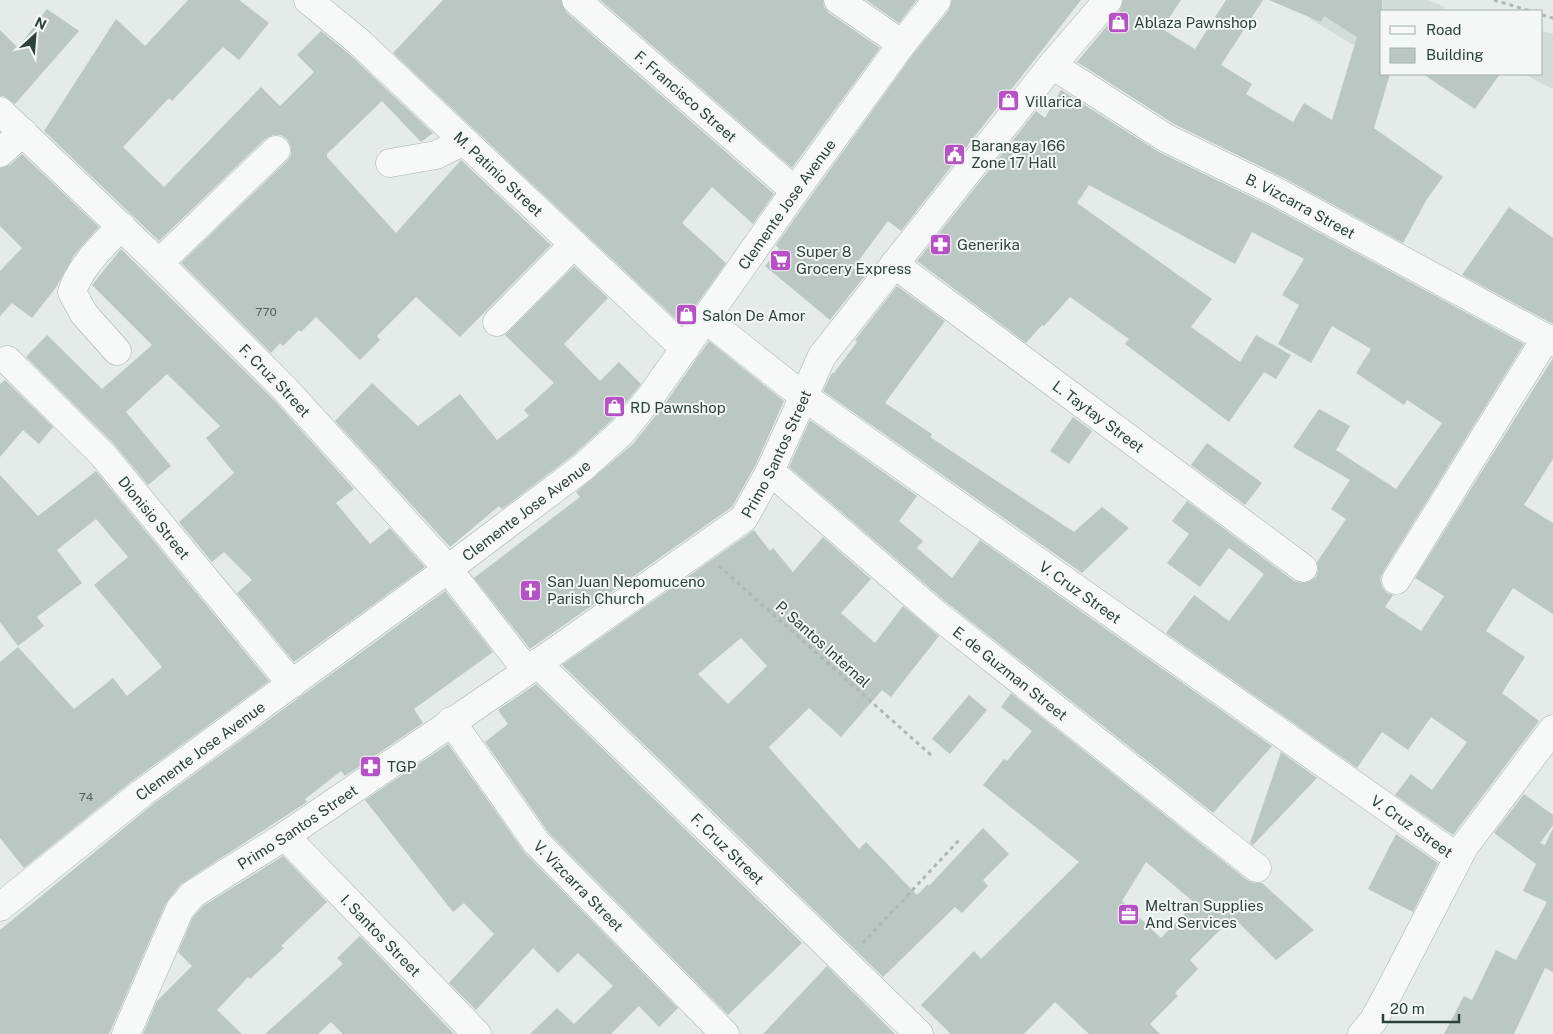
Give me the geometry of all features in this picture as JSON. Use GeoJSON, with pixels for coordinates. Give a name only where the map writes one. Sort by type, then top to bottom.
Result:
{"type":"FeatureCollection","features":[{"type":"Feature","properties":{"kind":"street","name":"M. Patinio Street"},"geometry":{"type":"LineString","coordinates":[[308,0],[358,41],[685,349]]}},
{"type":"Feature","properties":{"kind":"street","name":"F. Francisco Street"},"geometry":{"type":"LineString","coordinates":[[576,0],[795,191]]}},
{"type":"Feature","properties":{"kind":"street"},"geometry":{"type":"LineString","coordinates":[[838,0],[902,44]]}},
{"type":"Feature","properties":{"kind":"street","name":"Clemente Jose Avenue"},"geometry":{"type":"LineString","coordinates":[[0,907],[142,793],[448,569],[582,468],[622,432],[707,320],[795,191],[902,44],[937,0]]}},
{"type":"Feature","properties":{"kind":"street","name":"Primo Santos Street"},"geometry":{"type":"LineString","coordinates":[[126,1034],[180,909],[192,894],[285,836],[532,667],[744,518],[770,471],[822,356],[1052,65],[1108,0]]}},
{"type":"Feature","properties":{"kind":"street","name":"B. Vizcarra Street"},"geometry":{"type":"LineString","coordinates":[[1052,65],[1166,138],[1277,192],[1549,340]]}},
{"type":"Feature","properties":{"kind":"street","name":"F. Cruz Street"},"geometry":{"type":"LineString","coordinates":[[0,111],[121,226],[286,390],[448,569],[532,667],[845,961],[919,1034]]}},
{"type":"Feature","properties":{"kind":"street"},"geometry":{"type":"LineString","coordinates":[[0,153],[23,132]]}},
{"type":"Feature","properties":{"kind":"street"},"geometry":{"type":"LineString","coordinates":[[390,163],[436,154],[464,141]]}},
{"type":"Feature","properties":{"kind":"street"},"geometry":{"type":"LineString","coordinates":[[158,263],[276,150]]}},
{"type":"Feature","properties":{"kind":"street"},"geometry":{"type":"LineString","coordinates":[[117,351],[84,314],[72,292],[75,283],[89,262],[121,226]]}},
{"type":"Feature","properties":{"kind":"street"},"geometry":{"type":"LineString","coordinates":[[497,322],[574,244]]}},
{"type":"Feature","properties":{"kind":"street","name":"L. Taytay Street"},"geometry":{"type":"LineString","coordinates":[[894,264],[1303,568]]}},
{"type":"Feature","properties":{"kind":"street","name":"V. Cruz Street"},"geometry":{"type":"LineString","coordinates":[[707,320],[803,396],[1458,858]]}},
{"type":"Feature","properties":{"kind":"street"},"geometry":{"type":"LineString","coordinates":[[1396,580],[1549,340]]}},
{"type":"Feature","properties":{"kind":"street","name":"Dionisio Street"},"geometry":{"type":"LineString","coordinates":[[7,360],[103,455],[292,684]]}},
{"type":"Feature","properties":{"kind":"street","name":"E. de Guzman Street"},"geometry":{"type":"LineString","coordinates":[[770,471],[936,614],[1257,868]]}},
{"type":"Feature","properties":{"kind":"street","name":"V. Vizcarra Street"},"geometry":{"type":"LineString","coordinates":[[451,721],[536,842],[724,1034]]}},
{"type":"Feature","properties":{"kind":"street"},"geometry":{"type":"LineString","coordinates":[[1367,1027],[1458,858],[1553,729]]}},
{"type":"Feature","properties":{"kind":"street","name":"I. Santos Street"},"geometry":{"type":"LineString","coordinates":[[285,836],[477,1034]]}},
{"type":"Feature","properties":{"kind":"path"},"geometry":{"type":"LineString","coordinates":[[1494,0],[1527,10]]}},
{"type":"Feature","properties":{"kind":"path","name":"P. Santos Internal"},"geometry":{"type":"LineString","coordinates":[[700,549],[932,756]]}},
{"type":"Feature","properties":{"kind":"path"},"geometry":{"type":"LineString","coordinates":[[845,961],[961,838]]}},
{"type":"Feature","properties":{"kind":"shaded area"},"geometry":{"type":"Polygon","coordinates":[[[1317,0],[1427,0],[1445,7],[1442,10],[1380,10],[1380,61],[1310,19],[1317,0]]]}},
{"type":"Feature","properties":{"kind":"shaded area"},"geometry":{"type":"Polygon","coordinates":[[[1543,31],[1553,34],[1553,89],[1526,75],[1543,75],[1543,31]]]}},
{"type":"Feature","properties":{"kind":"building"},"geometry":{"type":"Polygon","coordinates":[[[188,0],[239,0],[269,23],[239,60],[223,47],[172,101],[169,98],[123,147],[164,187],[261,87],[280,106],[314,72],[297,55],[321,31],[348,53],[433,133],[421,142],[382,101],[327,154],[327,157],[396,233],[461,160],[551,245],[460,337],[416,297],[377,336],[380,340],[360,360],[316,317],[301,332],[299,330],[283,346],[280,343],[271,353],[181,263],[287,161],[291,155],[291,147],[287,139],[281,135],[273,135],[265,139],[159,241],[44,131],[116,19],[145,46],[188,0]]]}},
{"type":"Feature","properties":{"kind":"building"},"geometry":{"type":"Polygon","coordinates":[[[443,0],[561,0],[566,12],[774,194],[753,224],[712,187],[682,223],[726,263],[682,325],[393,53],[443,0]]]}},
{"type":"Feature","properties":{"kind":"building"},"geometry":{"type":"Polygon","coordinates":[[[600,0],[823,0],[824,7],[829,13],[880,48],[792,168],[600,0]]]}},
{"type":"Feature","properties":{"kind":"building"},"geometry":{"type":"Polygon","coordinates":[[[866,0],[917,0],[899,23],[866,0]]]}},
{"type":"Feature","properties":{"kind":"building"},"geometry":{"type":"Polygon","coordinates":[[[952,0],[1081,0],[901,231],[888,221],[853,268],[864,277],[830,320],[765,266],[779,249],[776,245],[808,200],[914,53],[949,10],[952,0]]]}},
{"type":"Feature","properties":{"kind":"building"},"geometry":{"type":"Polygon","coordinates":[[[1123,0],[1181,0],[1162,29],[1195,49],[1226,0],[1263,0],[1221,65],[1252,84],[1246,94],[1293,122],[1304,103],[1332,120],[1357,37],[1324,16],[1321,22],[1269,0],[1382,0],[1382,10],[1380,10],[1380,75],[1390,75],[1374,128],[1443,177],[1427,199],[1403,243],[1284,178],[1174,124],[1077,62],[1120,10],[1123,0]]]}},
{"type":"Feature","properties":{"kind":"building"},"geometry":{"type":"Polygon","coordinates":[[[47,9],[79,31],[15,104],[4,96],[0,96],[0,30],[18,48],[47,9]]]}},
{"type":"Feature","properties":{"kind":"building"},"geometry":{"type":"Polygon","coordinates":[[[1424,75],[1499,75],[1475,109],[1424,75]]]}},
{"type":"Feature","properties":{"kind":"building"},"geometry":{"type":"Polygon","coordinates":[[[1061,90],[1159,152],[1270,206],[1524,344],[1380,579],[1382,587],[1387,593],[1393,595],[1385,607],[1421,631],[1444,596],[1415,578],[1553,358],[1553,459],[1524,505],[1553,523],[1553,614],[1513,588],[1486,631],[1525,657],[1502,693],[1539,721],[1453,835],[1395,795],[1411,774],[1432,790],[1467,742],[1431,717],[1408,750],[1382,732],[1357,768],[1166,633],[1194,595],[1229,621],[1264,574],[1229,548],[1200,587],[1167,563],[1189,534],[1172,521],[1187,501],[1294,581],[1301,583],[1309,582],[1316,577],[1318,570],[1317,562],[1346,519],[1331,509],[1350,480],[1293,447],[1319,409],[1350,426],[1336,450],[1396,489],[1442,423],[1407,400],[1404,405],[1356,373],[1371,349],[1332,326],[1311,363],[1278,344],[1299,305],[1282,295],[1304,259],[1252,232],[1235,264],[1089,185],[1077,203],[1212,299],[1191,327],[1240,362],[1256,335],[1291,355],[1276,379],[1264,372],[1229,422],[1125,344],[1129,339],[1070,297],[1026,343],[917,261],[1036,111],[1045,118],[1061,90]]]}},
{"type":"Feature","properties":{"kind":"building"},"geometry":{"type":"Polygon","coordinates":[[[22,154],[99,227],[74,255],[57,286],[32,318],[12,303],[0,316],[0,271],[22,248],[0,226],[0,168],[10,165],[22,154]]]}},
{"type":"Feature","properties":{"kind":"building"},"geometry":{"type":"Polygon","coordinates":[[[1509,207],[1553,238],[1553,324],[1462,275],[1509,207]]]}},
{"type":"Feature","properties":{"kind":"building"},"geometry":{"type":"Polygon","coordinates":[[[121,249],[275,401],[354,489],[336,503],[370,544],[390,528],[425,567],[294,662],[237,593],[252,580],[224,552],[212,562],[179,522],[234,473],[206,438],[220,426],[167,374],[126,412],[171,466],[148,485],[114,444],[26,357],[47,335],[102,389],[152,345],[92,285],[121,249]]]}},
{"type":"Feature","properties":{"kind":"building"},"geometry":{"type":"Polygon","coordinates":[[[574,266],[608,298],[564,344],[600,381],[619,362],[641,384],[611,421],[572,456],[502,509],[499,506],[450,547],[335,421],[372,383],[418,426],[460,394],[497,440],[529,416],[524,410],[554,383],[505,335],[574,266]]]}},
{"type":"Feature","properties":{"kind":"building"},"geometry":{"type":"Polygon","coordinates":[[[897,286],[945,321],[885,403],[932,434],[930,437],[1074,532],[1102,507],[1129,528],[1082,573],[823,391],[832,373],[834,373],[857,342],[855,340],[897,286]]]}},
{"type":"Feature","properties":{"kind":"building"},"geometry":{"type":"Polygon","coordinates":[[[709,341],[784,401],[756,464],[732,507],[530,649],[474,578],[580,497],[576,492],[633,444],[664,405],[709,341]]]}},
{"type":"Feature","properties":{"kind":"building"},"geometry":{"type":"Polygon","coordinates":[[[5,380],[53,427],[39,444],[23,430],[0,457],[0,384],[5,380]]]}},
{"type":"Feature","properties":{"kind":"building"},"geometry":{"type":"Polygon","coordinates":[[[1073,417],[1092,431],[1069,464],[1050,451],[1073,417]]]}},
{"type":"Feature","properties":{"kind":"building"},"geometry":{"type":"Polygon","coordinates":[[[810,420],[917,496],[899,521],[923,541],[917,548],[952,578],[980,540],[1272,746],[1213,813],[946,602],[789,467],[810,420]]]}},
{"type":"Feature","properties":{"kind":"building"},"geometry":{"type":"Polygon","coordinates":[[[1207,443],[1262,483],[1245,505],[1191,465],[1207,443]]]}},
{"type":"Feature","properties":{"kind":"building"},"geometry":{"type":"Polygon","coordinates":[[[96,471],[269,681],[132,781],[24,868],[0,838],[0,662],[18,647],[74,709],[113,678],[127,696],[162,667],[94,585],[128,557],[96,519],[57,550],[82,583],[37,617],[44,626],[18,646],[0,622],[0,475],[38,516],[96,471]]]}},
{"type":"Feature","properties":{"kind":"building"},"geometry":{"type":"Polygon","coordinates":[[[754,530],[770,551],[773,548],[793,572],[823,537],[871,579],[841,613],[875,643],[903,606],[939,636],[891,697],[882,690],[841,737],[809,708],[769,747],[770,749],[859,849],[866,842],[917,895],[928,884],[929,886],[983,828],[1009,854],[983,880],[988,886],[962,913],[955,907],[883,977],[562,665],[754,530]],[[741,638],[698,674],[728,704],[767,666],[741,638]]]}},
{"type":"Feature","properties":{"kind":"building"},"geometry":{"type":"Polygon","coordinates":[[[445,591],[493,652],[414,709],[423,723],[345,776],[341,771],[305,799],[307,802],[181,884],[166,903],[109,1034],[0,1034],[0,930],[152,805],[445,591]]]}},
{"type":"Feature","properties":{"kind":"building"},"geometry":{"type":"Polygon","coordinates":[[[536,684],[802,943],[728,1015],[548,832],[485,742],[508,724],[498,710],[536,684]]]}},
{"type":"Feature","properties":{"kind":"building"},"geometry":{"type":"Polygon","coordinates":[[[1011,693],[1247,880],[1254,883],[1262,883],[1314,930],[1276,960],[1233,917],[1190,960],[1198,969],[1175,993],[1178,996],[1150,1024],[1160,1034],[1089,1034],[1055,1002],[1024,1034],[951,1034],[921,1005],[974,951],[981,959],[1079,862],[983,785],[1004,759],[1007,761],[1032,731],[1001,707],[1011,693]],[[1146,862],[1122,901],[1161,938],[1195,903],[1146,862]]]}},
{"type":"Feature","properties":{"kind":"building"},"geometry":{"type":"Polygon","coordinates":[[[969,695],[987,710],[950,754],[932,739],[969,695]]]}},
{"type":"Feature","properties":{"kind":"building"},"geometry":{"type":"Polygon","coordinates":[[[448,744],[525,853],[678,1008],[659,1027],[639,1006],[611,1034],[530,1034],[557,1008],[574,1024],[613,986],[578,953],[558,973],[533,948],[476,1010],[449,983],[494,934],[464,903],[453,912],[365,800],[448,744]]]}},
{"type":"Feature","properties":{"kind":"building"},"geometry":{"type":"Polygon","coordinates":[[[1281,752],[1317,778],[1253,845],[1250,843],[1281,752]]]}},
{"type":"Feature","properties":{"kind":"building"},"geometry":{"type":"Polygon","coordinates":[[[1524,794],[1553,815],[1553,825],[1540,843],[1545,845],[1553,828],[1553,972],[1545,968],[1514,1034],[1444,1034],[1464,996],[1472,1000],[1496,950],[1516,960],[1547,902],[1523,891],[1536,864],[1494,833],[1524,794]]]}},
{"type":"Feature","properties":{"kind":"building"},"geometry":{"type":"Polygon","coordinates":[[[1396,834],[1438,863],[1413,912],[1368,889],[1396,834]]]}},
{"type":"Feature","properties":{"kind":"building"},"geometry":{"type":"Polygon","coordinates":[[[283,856],[327,902],[281,946],[284,948],[250,979],[248,977],[217,1010],[242,1034],[143,1034],[157,1001],[192,966],[178,952],[193,917],[203,906],[283,856]]]}},
{"type":"Feature","properties":{"kind":"building"},"geometry":{"type":"Polygon","coordinates":[[[360,936],[454,1034],[343,1034],[331,1022],[318,1034],[265,1034],[343,964],[337,958],[360,936]]]}},
{"type":"Feature","properties":{"kind":"building"},"geometry":{"type":"Polygon","coordinates":[[[827,966],[895,1034],[763,1034],[827,966]]]}},
{"type":"Feature","properties":{"kind":"place","name":"Ablaza Pawnshop"},"geometry":{"type":"Point","coordinates":[1118,22]}},
{"type":"Feature","properties":{"kind":"place","name":"Villarica"},"geometry":{"type":"Point","coordinates":[1009,101]}},
{"type":"Feature","properties":{"kind":"place","name":"Barangay 166 Zone 17 Hall"},"geometry":{"type":"Point","coordinates":[955,154]}},
{"type":"Feature","properties":{"kind":"place","name":"Generika"},"geometry":{"type":"Point","coordinates":[941,244]}},
{"type":"Feature","properties":{"kind":"place","name":"Super 8 Grocery Express"},"geometry":{"type":"Point","coordinates":[780,260]}},
{"type":"Feature","properties":{"kind":"place","name":"Salon De Amor"},"geometry":{"type":"Point","coordinates":[686,315]}},
{"type":"Feature","properties":{"kind":"place","name":"RD Pawnshop"},"geometry":{"type":"Point","coordinates":[614,407]}},
{"type":"Feature","properties":{"kind":"place","name":"San Juan Nepomuceno Parish Church"},"geometry":{"type":"Point","coordinates":[531,590]}},
{"type":"Feature","properties":{"kind":"place","name":"TGP"},"geometry":{"type":"Point","coordinates":[371,766]}},
{"type":"Feature","properties":{"kind":"place","name":"Meltran Supplies And Services"},"geometry":{"type":"Point","coordinates":[1129,914]}}]}
